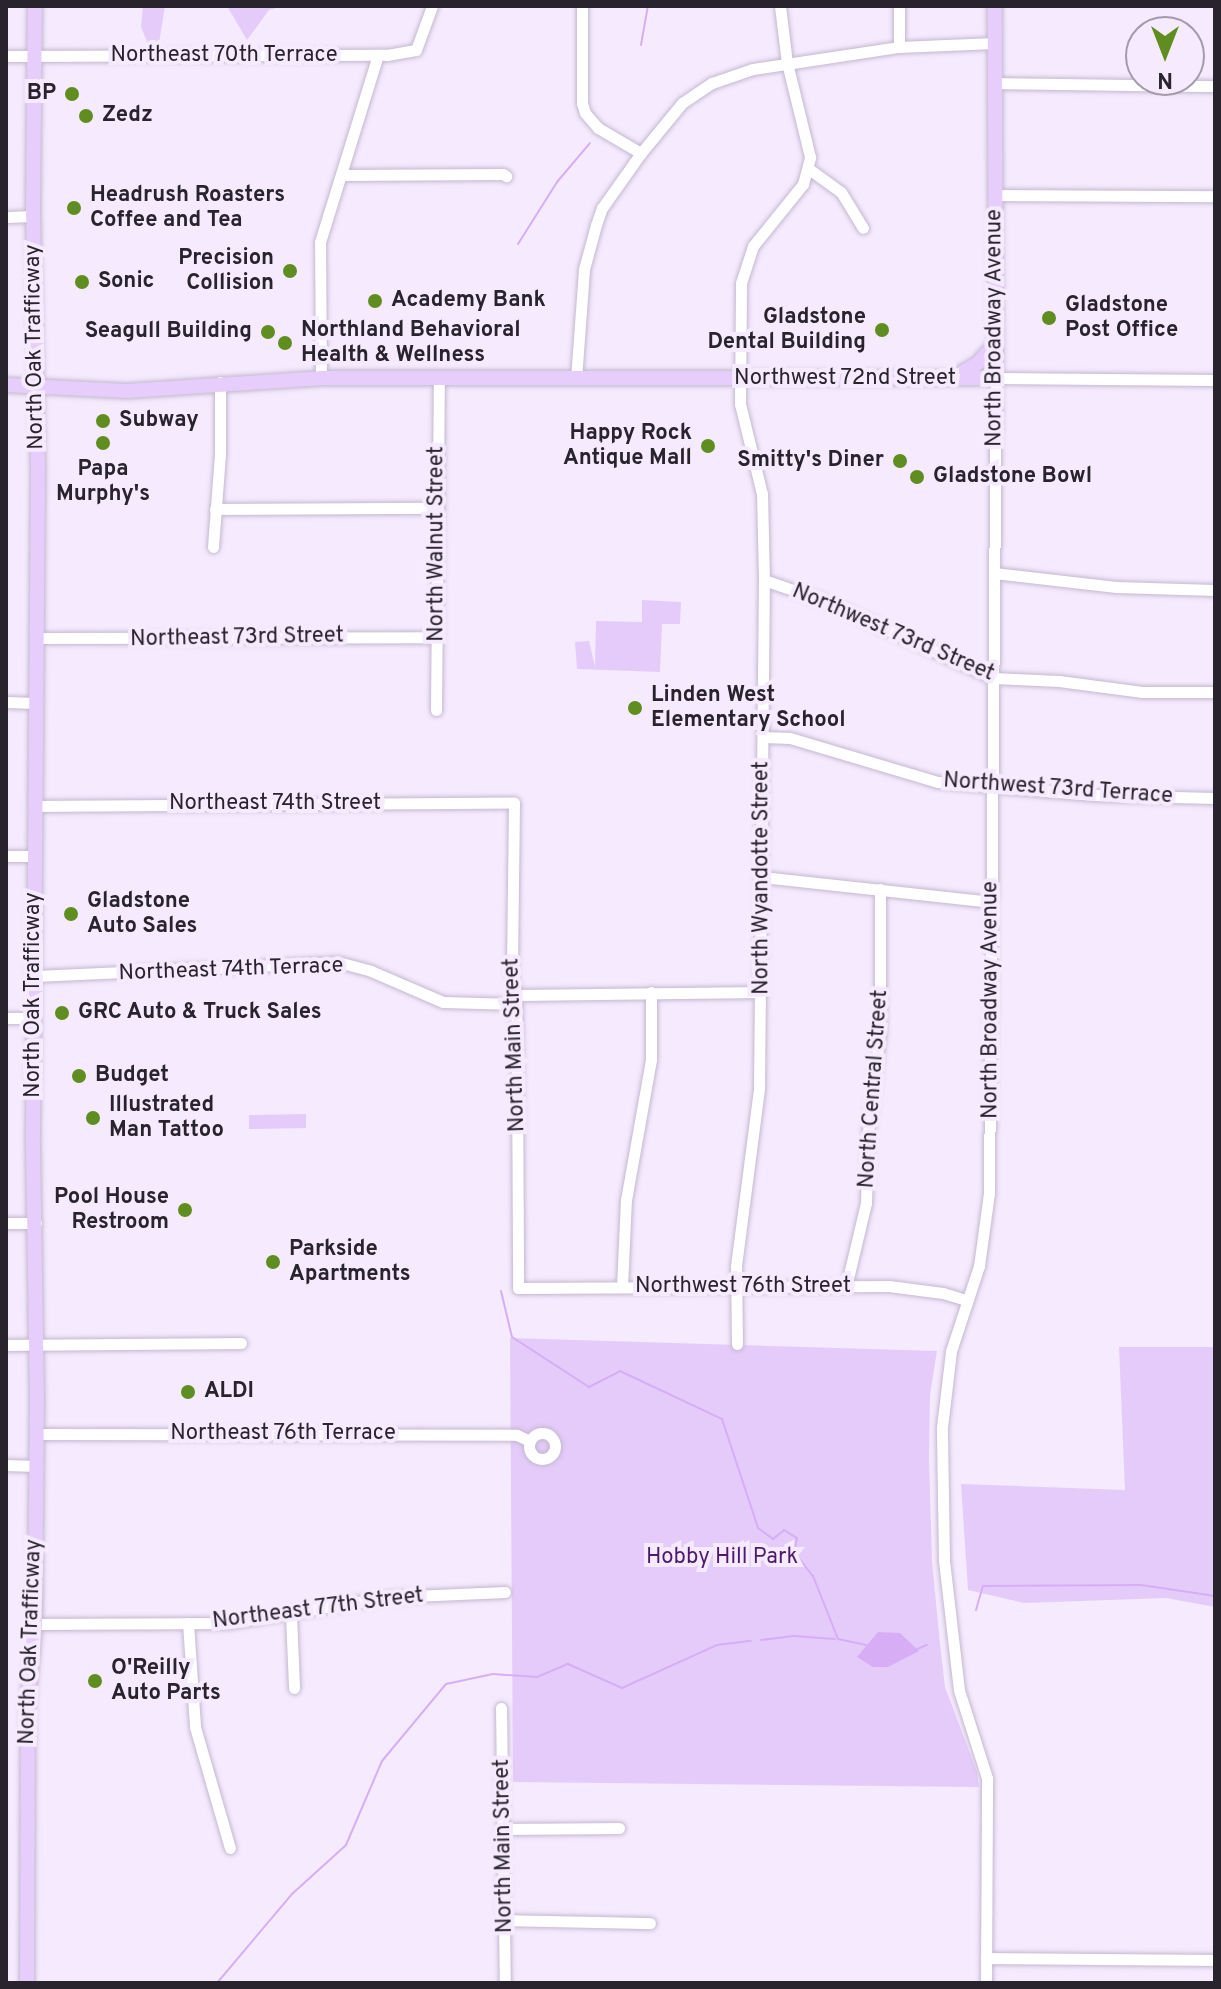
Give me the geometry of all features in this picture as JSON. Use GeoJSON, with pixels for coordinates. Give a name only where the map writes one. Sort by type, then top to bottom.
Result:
{"type":"FeatureCollection","features":[{"type":"Feature","properties":{"kind":"main road","name":"North Oak Trafficway"},"geometry":{"type":"LineString","coordinates":[[27,1983],[28,1701],[35,1624],[36,1466],[34,1018],[38,386],[33,216],[35,6]]}},
{"type":"Feature","properties":{"kind":"main road","name":"North Broadway Avenue"},"geometry":{"type":"LineString","coordinates":[[995,6],[996,378]]}},
{"type":"Feature","properties":{"kind":"main road"},"geometry":{"type":"LineString","coordinates":[[952,378],[977,364],[995,345]]}},
{"type":"Feature","properties":{"kind":"main road","name":"Northwest 72nd Street"},"geometry":{"type":"LineString","coordinates":[[6,385],[127,391],[220,382],[321,378],[996,378]]}},
{"type":"Feature","properties":{"kind":"street","name":"Northeast 70th Terrace"},"geometry":{"type":"LineString","coordinates":[[6,56],[378,55],[416,50],[427,27],[432,6]]}},
{"type":"Feature","properties":{"kind":"street"},"geometry":{"type":"LineString","coordinates":[[582,6],[582,103],[585,113],[598,128],[641,153]]}},
{"type":"Feature","properties":{"kind":"street"},"geometry":{"type":"LineString","coordinates":[[780,6],[787,63],[809,152],[809,169],[841,192],[863,228]]}},
{"type":"Feature","properties":{"kind":"street"},"geometry":{"type":"LineString","coordinates":[[899,6],[899,47]]}},
{"type":"Feature","properties":{"kind":"street"},"geometry":{"type":"LineString","coordinates":[[576,379],[584,269],[602,208],[682,103],[696,92],[729,76],[787,63],[899,47],[994,43]]}},
{"type":"Feature","properties":{"kind":"street"},"geometry":{"type":"LineString","coordinates":[[321,378],[319,252],[378,55]]}},
{"type":"Feature","properties":{"kind":"street"},"geometry":{"type":"LineString","coordinates":[[994,83],[1215,86]]}},
{"type":"Feature","properties":{"kind":"street","name":"North Wyandotte Street"},"geometry":{"type":"LineString","coordinates":[[737,1344],[739,1234],[759,1088],[763,737],[762,494],[741,417],[739,379],[744,266],[753,246],[803,184],[809,169]]}},
{"type":"Feature","properties":{"kind":"street"},"geometry":{"type":"LineString","coordinates":[[342,175],[506,176]]}},
{"type":"Feature","properties":{"kind":"street"},"geometry":{"type":"LineString","coordinates":[[995,195],[1214,196]]}},
{"type":"Feature","properties":{"kind":"street"},"geometry":{"type":"LineString","coordinates":[[6,217],[33,216]]}},
{"type":"Feature","properties":{"kind":"street","name":"Northwest 72nd Street"},"geometry":{"type":"LineString","coordinates":[[996,378],[1215,380]]}},
{"type":"Feature","properties":{"kind":"street","name":"North Broadway Avenue"},"geometry":{"type":"LineString","coordinates":[[986,1983],[987,1778],[959,1690],[942,1514],[946,1382],[966,1300],[979,1266],[989,1193],[996,378]]}},
{"type":"Feature","properties":{"kind":"street","name":"North Walnut Street"},"geometry":{"type":"LineString","coordinates":[[436,710],[435,508],[439,379]]}},
{"type":"Feature","properties":{"kind":"street"},"geometry":{"type":"LineString","coordinates":[[213,547],[220,454],[220,382]]}},
{"type":"Feature","properties":{"kind":"street"},"geometry":{"type":"LineString","coordinates":[[215,509],[435,508]]}},
{"type":"Feature","properties":{"kind":"street"},"geometry":{"type":"LineString","coordinates":[[994,573],[1116,587],[1215,590]]}},
{"type":"Feature","properties":{"kind":"street","name":"Northwest 73rd Street"},"geometry":{"type":"LineString","coordinates":[[764,580],[822,600],[993,678],[1059,681],[1142,692],[1215,692]]}},
{"type":"Feature","properties":{"kind":"street","name":"Northeast 73rd Street"},"geometry":{"type":"LineString","coordinates":[[37,638],[436,637]]}},
{"type":"Feature","properties":{"kind":"street"},"geometry":{"type":"LineString","coordinates":[[6,702],[36,703]]}},
{"type":"Feature","properties":{"kind":"street","name":"Northwest 73rd Terrace"},"geometry":{"type":"LineString","coordinates":[[763,737],[790,738],[928,780],[993,788],[1215,798]]}},
{"type":"Feature","properties":{"kind":"street","name":"Northeast 74th Street"},"geometry":{"type":"LineString","coordinates":[[36,806],[514,803]]}},
{"type":"Feature","properties":{"kind":"street","name":"North Main Street"},"geometry":{"type":"LineString","coordinates":[[514,803],[512,977],[516,999],[518,1288]]}},
{"type":"Feature","properties":{"kind":"street"},"geometry":{"type":"LineString","coordinates":[[6,856],[35,856]]}},
{"type":"Feature","properties":{"kind":"street"},"geometry":{"type":"LineString","coordinates":[[762,877],[983,901],[991,898]]}},
{"type":"Feature","properties":{"kind":"street","name":"North Central Street"},"geometry":{"type":"LineString","coordinates":[[846,1287],[866,1203],[868,1132],[880,1032],[880,889]]}},
{"type":"Feature","properties":{"kind":"street","name":"Northeast 74th Terrace"},"geometry":{"type":"LineString","coordinates":[[35,976],[338,962],[371,971],[443,1002],[651,992],[761,992]]}},
{"type":"Feature","properties":{"kind":"street"},"geometry":{"type":"LineString","coordinates":[[622,1287],[626,1200],[651,1059],[651,992]]}},
{"type":"Feature","properties":{"kind":"street"},"geometry":{"type":"LineString","coordinates":[[6,1018],[34,1018]]}},
{"type":"Feature","properties":{"kind":"street"},"geometry":{"type":"LineString","coordinates":[[6,1223],[36,1223]]}},
{"type":"Feature","properties":{"kind":"street","name":"Northwest 76th Street"},"geometry":{"type":"LineString","coordinates":[[518,1288],[910,1288],[966,1300]]}},
{"type":"Feature","properties":{"kind":"street"},"geometry":{"type":"LineString","coordinates":[[6,1345],[241,1343]]}},
{"type":"Feature","properties":{"kind":"street","name":"Northeast 76th Terrace"},"geometry":{"type":"LineString","coordinates":[[35,1434],[490,1434],[517,1435],[530,1441]]}},
{"type":"Feature","properties":{"kind":"street"},"geometry":{"type":"LineString","coordinates":[[6,1465],[36,1466]]}},
{"type":"Feature","properties":{"kind":"street","name":"Northeast 77th Street"},"geometry":{"type":"LineString","coordinates":[[35,1624],[227,1623],[407,1595],[505,1592]]}},
{"type":"Feature","properties":{"kind":"street"},"geometry":{"type":"LineString","coordinates":[[291,1615],[294,1688]]}},
{"type":"Feature","properties":{"kind":"street"},"geometry":{"type":"LineString","coordinates":[[188,1623],[190,1689],[195,1727],[230,1848]]}},
{"type":"Feature","properties":{"kind":"street","name":"North Main Street"},"geometry":{"type":"LineString","coordinates":[[501,1708],[505,1983]]}},
{"type":"Feature","properties":{"kind":"street"},"geometry":{"type":"LineString","coordinates":[[505,1829],[619,1828]]}},
{"type":"Feature","properties":{"kind":"street"},"geometry":{"type":"LineString","coordinates":[[505,1920],[650,1923]]}},
{"type":"Feature","properties":{"kind":"street"},"geometry":{"type":"LineString","coordinates":[[986,1958],[1215,1960]]}},
{"type":"Feature","properties":{"kind":"green space"},"geometry":{"type":"Polygon","coordinates":[[[143,6],[165,6],[159,43],[150,49],[141,27],[143,6]]]}},
{"type":"Feature","properties":{"kind":"green space"},"geometry":{"type":"Polygon","coordinates":[[[227,6],[284,6],[269,10],[247,40],[227,6]]]}},
{"type":"Feature","properties":{"kind":"green space"},"geometry":{"type":"Polygon","coordinates":[[[642,600],[681,602],[680,624],[662,624],[660,672],[577,669],[575,642],[589,641],[595,667],[596,621],[642,622],[642,600]]]}},
{"type":"Feature","properties":{"kind":"green space"},"geometry":{"type":"Polygon","coordinates":[[[306,1114],[306,1128],[249,1129],[249,1115],[306,1114]]]}},
{"type":"Feature","properties":{"kind":"green space","name":"Hobby Hill Park"},"geometry":{"type":"Polygon","coordinates":[[[510,1338],[937,1351],[930,1395],[932,1561],[945,1687],[977,1772],[979,1787],[513,1782],[510,1338]]]}},
{"type":"Feature","properties":{"kind":"green space"},"geometry":{"type":"Polygon","coordinates":[[[1119,1347],[1215,1347],[1215,1607],[1166,1598],[1024,1603],[968,1590],[961,1484],[1125,1490],[1119,1347]]]}},
{"type":"Feature","properties":{"kind":"shaded area"},"geometry":{"type":"Polygon","coordinates":[[[878,1632],[900,1633],[919,1651],[888,1667],[873,1667],[857,1657],[878,1632]]]}},
{"type":"Feature","properties":{"kind":"waterway"},"geometry":{"type":"LineString","coordinates":[[641,45],[648,6]]}},
{"type":"Feature","properties":{"kind":"waterway"},"geometry":{"type":"LineString","coordinates":[[518,244],[557,182],[590,143]]}},
{"type":"Feature","properties":{"kind":"waterway"},"geometry":{"type":"LineString","coordinates":[[501,1291],[512,1337],[589,1387],[620,1371],[722,1419],[758,1528],[773,1539],[784,1530],[797,1538],[794,1552],[813,1576],[838,1639],[866,1645]]}},
{"type":"Feature","properties":{"kind":"waterway"},"geometry":{"type":"LineString","coordinates":[[976,1610],[983,1586],[1141,1585],[1215,1596]]}},
{"type":"Feature","properties":{"kind":"waterway"},"geometry":{"type":"LineString","coordinates":[[761,1640],[794,1636],[835,1639]]}},
{"type":"Feature","properties":{"kind":"waterway"},"geometry":{"type":"LineString","coordinates":[[217,1983],[292,1894],[346,1845],[382,1761],[446,1684],[493,1674],[537,1677],[568,1664],[622,1688],[717,1645],[751,1641]]}},
{"type":"Feature","properties":{"kind":"waterway"},"geometry":{"type":"LineString","coordinates":[[915,1650],[927,1645]]}},
{"type":"Feature","properties":{"kind":"place","name":"BP"},"geometry":{"type":"Point","coordinates":[72,94]}},
{"type":"Feature","properties":{"kind":"place","name":"Zedz"},"geometry":{"type":"Point","coordinates":[86,116]}},
{"type":"Feature","properties":{"kind":"place","name":"Headrush Roasters Coffee and Tea"},"geometry":{"type":"Point","coordinates":[74,208]}},
{"type":"Feature","properties":{"kind":"place","name":"Precision Collision"},"geometry":{"type":"Point","coordinates":[290,271]}},
{"type":"Feature","properties":{"kind":"place","name":"Sonic"},"geometry":{"type":"Point","coordinates":[82,282]}},
{"type":"Feature","properties":{"kind":"place","name":"Academy Bank"},"geometry":{"type":"Point","coordinates":[375,301]}},
{"type":"Feature","properties":{"kind":"place","name":"Gladstone Post Office"},"geometry":{"type":"Point","coordinates":[1049,318]}},
{"type":"Feature","properties":{"kind":"place","name":"Gladstone Dental Building"},"geometry":{"type":"Point","coordinates":[882,330]}},
{"type":"Feature","properties":{"kind":"place","name":"Seagull Building"},"geometry":{"type":"Point","coordinates":[268,332]}},
{"type":"Feature","properties":{"kind":"place","name":"Northland Behavioral Health & Wellness"},"geometry":{"type":"Point","coordinates":[285,343]}},
{"type":"Feature","properties":{"kind":"place","name":"Subway"},"geometry":{"type":"Point","coordinates":[103,421]}},
{"type":"Feature","properties":{"kind":"place","name":"Papa Murphy's"},"geometry":{"type":"Point","coordinates":[103,443]}},
{"type":"Feature","properties":{"kind":"place","name":"Happy Rock Antique Mall"},"geometry":{"type":"Point","coordinates":[708,446]}},
{"type":"Feature","properties":{"kind":"place","name":"Smitty's Diner"},"geometry":{"type":"Point","coordinates":[900,461]}},
{"type":"Feature","properties":{"kind":"place","name":"Gladstone Bowl"},"geometry":{"type":"Point","coordinates":[917,477]}},
{"type":"Feature","properties":{"kind":"place","name":"Linden West Elementary School"},"geometry":{"type":"Point","coordinates":[635,708]}},
{"type":"Feature","properties":{"kind":"place","name":"Gladstone Auto Sales"},"geometry":{"type":"Point","coordinates":[71,914]}},
{"type":"Feature","properties":{"kind":"place","name":"GRC Auto & Truck Sales"},"geometry":{"type":"Point","coordinates":[62,1013]}},
{"type":"Feature","properties":{"kind":"place","name":"Budget"},"geometry":{"type":"Point","coordinates":[79,1076]}},
{"type":"Feature","properties":{"kind":"place","name":"Illustrated Man Tattoo"},"geometry":{"type":"Point","coordinates":[93,1118]}},
{"type":"Feature","properties":{"kind":"place","name":"Pool House Restroom"},"geometry":{"type":"Point","coordinates":[185,1210]}},
{"type":"Feature","properties":{"kind":"place","name":"Parkside Apartments"},"geometry":{"type":"Point","coordinates":[273,1262]}},
{"type":"Feature","properties":{"kind":"place","name":"ALDI"},"geometry":{"type":"Point","coordinates":[188,1392]}},
{"type":"Feature","properties":{"kind":"place","name":"O'Reilly Auto Parts"},"geometry":{"type":"Point","coordinates":[95,1681]}}]}
